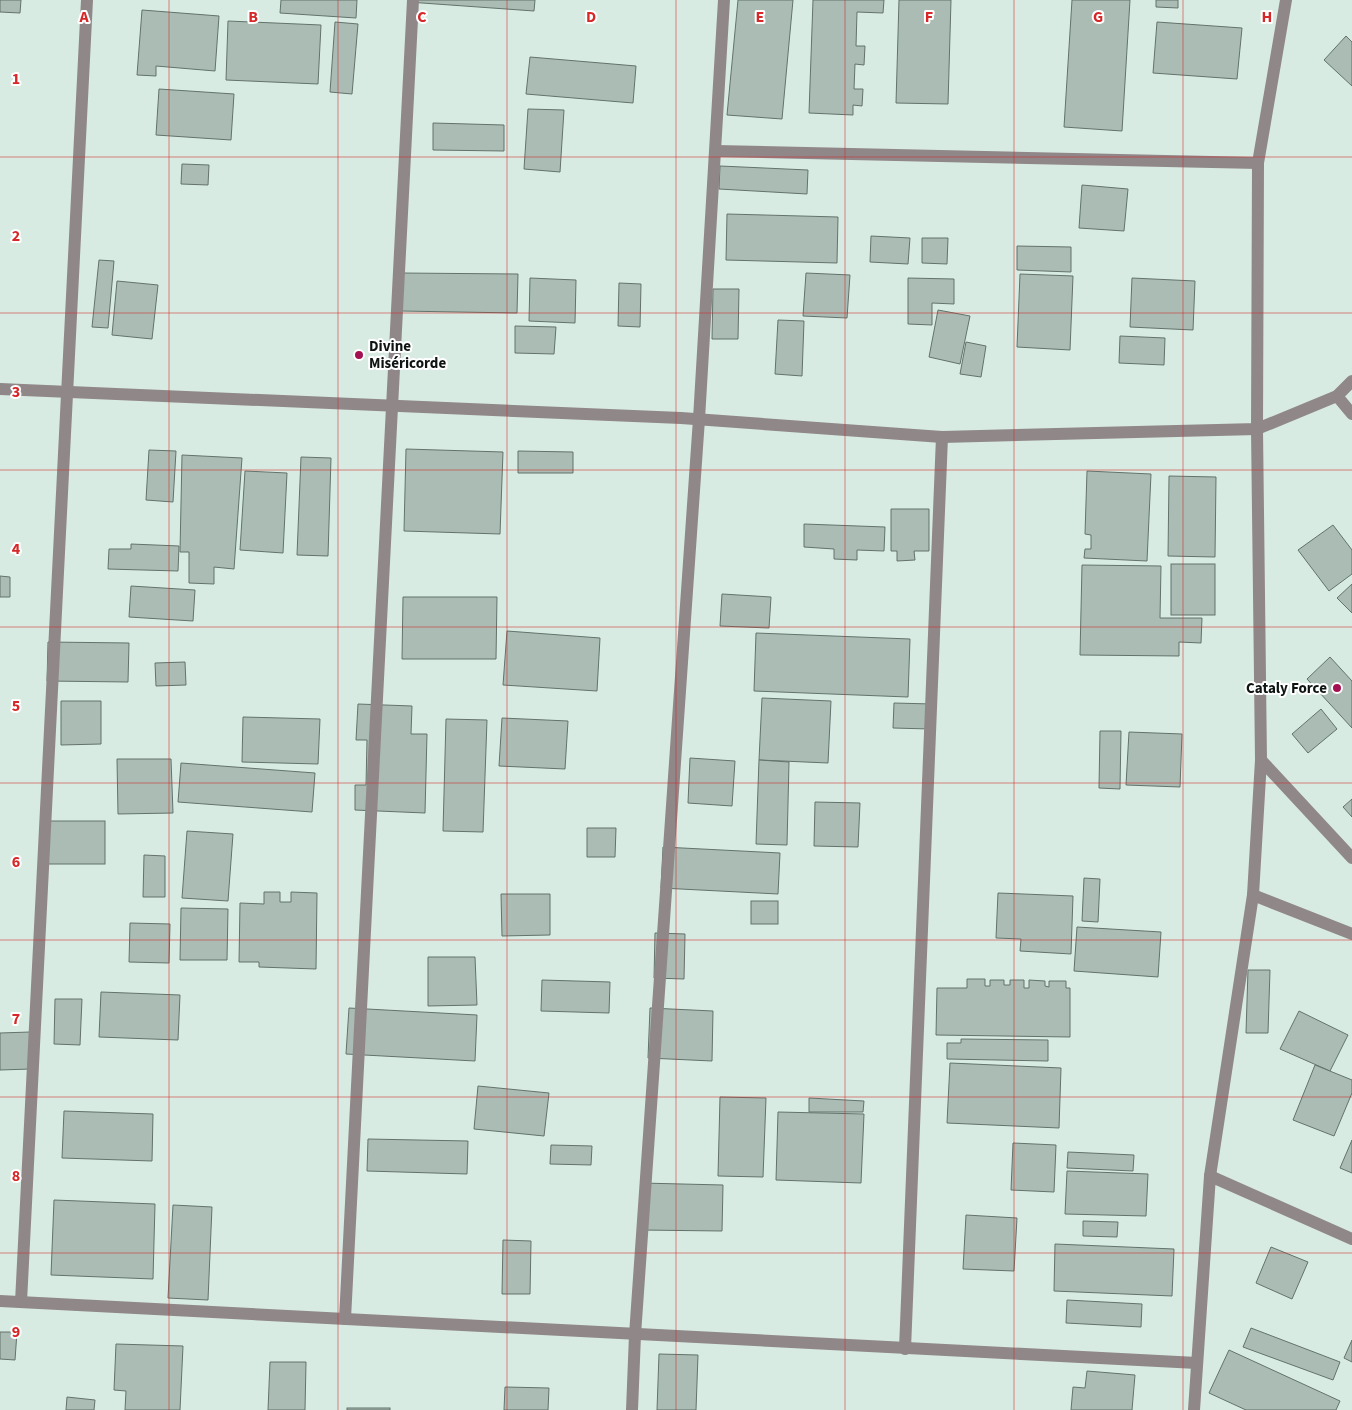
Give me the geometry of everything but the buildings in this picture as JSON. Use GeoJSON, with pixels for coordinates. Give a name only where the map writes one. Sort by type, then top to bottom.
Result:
{"type":"FeatureCollection","features":[{"type":"Feature","properties":{"kind":"street"},"geometry":{"type":"LineString","coordinates":[[21,1302],[87,0]]}},
{"type":"Feature","properties":{"kind":"street"},"geometry":{"type":"LineString","coordinates":[[345,1319],[413,0]]}},
{"type":"Feature","properties":{"kind":"street"},"geometry":{"type":"LineString","coordinates":[[632,1410],[635,1335],[699,419],[724,0]]}},
{"type":"Feature","properties":{"kind":"street"},"geometry":{"type":"LineString","coordinates":[[1194,1410],[1210,1176],[1253,895],[1261,760],[1256,428],[1258,163],[1286,0]]}},
{"type":"Feature","properties":{"kind":"street"},"geometry":{"type":"LineString","coordinates":[[716,151],[1258,163]]}},
{"type":"Feature","properties":{"kind":"street"},"geometry":{"type":"LineString","coordinates":[[0,389],[699,419],[942,437],[1256,428],[1337,396],[1352,382]]}},
{"type":"Feature","properties":{"kind":"street"},"geometry":{"type":"LineString","coordinates":[[1337,396],[1352,414]]}},
{"type":"Feature","properties":{"kind":"street"},"geometry":{"type":"LineString","coordinates":[[905,1349],[942,437]]}},
{"type":"Feature","properties":{"kind":"street"},"geometry":{"type":"LineString","coordinates":[[1261,760],[1352,858]]}},
{"type":"Feature","properties":{"kind":"street"},"geometry":{"type":"LineString","coordinates":[[1253,895],[1352,934]]}},
{"type":"Feature","properties":{"kind":"street"},"geometry":{"type":"LineString","coordinates":[[1210,1176],[1352,1239]]}},
{"type":"Feature","properties":{"kind":"street"},"geometry":{"type":"LineString","coordinates":[[0,1301],[1197,1363]]}},
{"type":"Feature","properties":{"kind":"place","name":"Divine Miséricorde"},"geometry":{"type":"Point","coordinates":[359,355]}},
{"type":"Feature","properties":{"kind":"place","name":"Cataly Force"},"geometry":{"type":"Point","coordinates":[1337,688]}}]}
